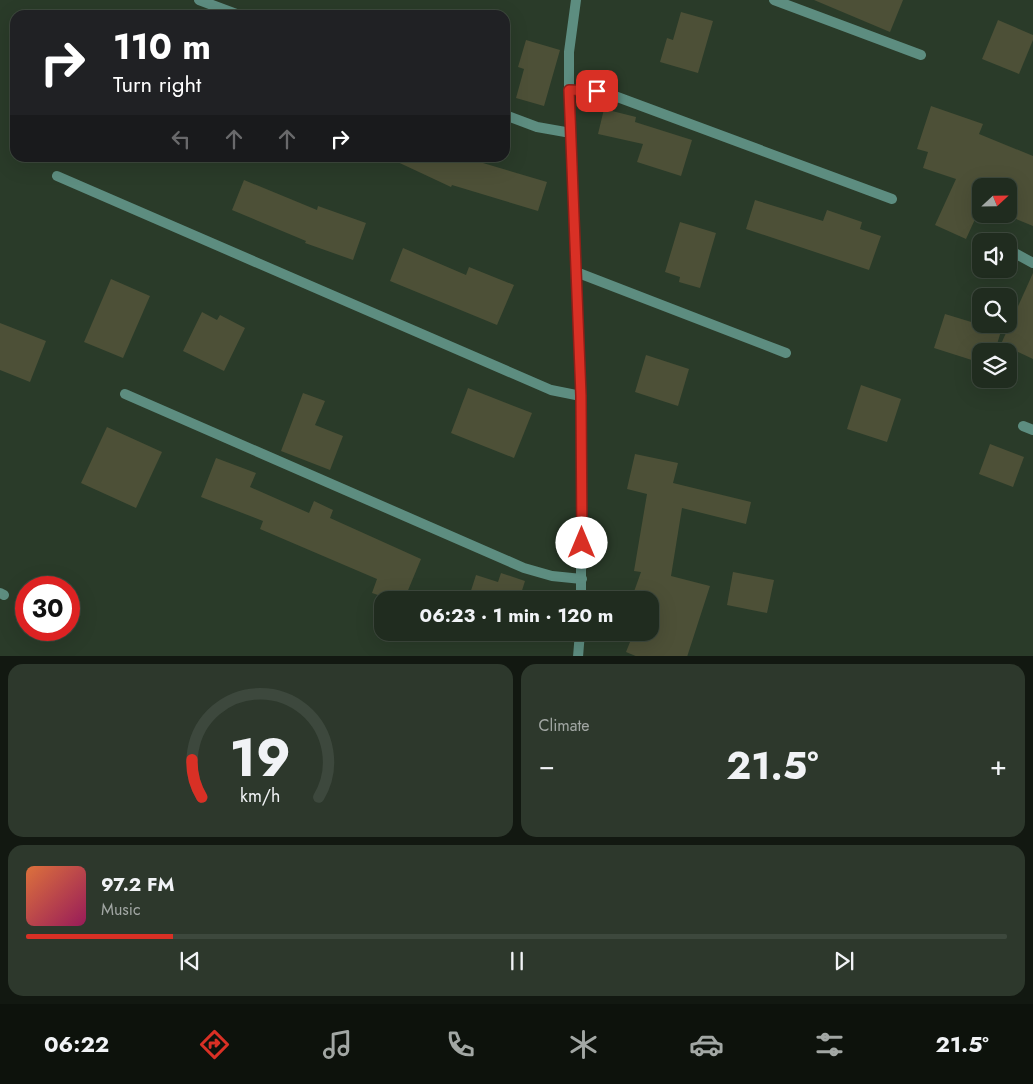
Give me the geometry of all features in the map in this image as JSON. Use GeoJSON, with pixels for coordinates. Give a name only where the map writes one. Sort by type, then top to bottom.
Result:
{"type":"FeatureCollection","features":[{"type":"Feature","properties":{"kind":"street"},"geometry":{"type":"LineString","coordinates":[[199,0],[225,10]]}},
{"type":"Feature","properties":{"kind":"street"},"geometry":{"type":"LineString","coordinates":[[576,0],[569,52],[569,90],[581,396],[581,591]]}},
{"type":"Feature","properties":{"kind":"street"},"geometry":{"type":"LineString","coordinates":[[774,0],[921,56]]}},
{"type":"Feature","properties":{"kind":"street"},"geometry":{"type":"LineString","coordinates":[[569,90],[597,91],[612,95],[892,199]]}},
{"type":"Feature","properties":{"kind":"street"},"geometry":{"type":"LineString","coordinates":[[510,117],[537,127],[571,133]]}},
{"type":"Feature","properties":{"kind":"street"},"geometry":{"type":"LineString","coordinates":[[57,176],[551,390],[581,396]]}},
{"type":"Feature","properties":{"kind":"street"},"geometry":{"type":"LineString","coordinates":[[1017,254],[1033,263]]}},
{"type":"Feature","properties":{"kind":"street"},"geometry":{"type":"LineString","coordinates":[[576,272],[786,353]]}},
{"type":"Feature","properties":{"kind":"street"},"geometry":{"type":"LineString","coordinates":[[125,394],[524,568],[552,576],[582,579]]}},
{"type":"Feature","properties":{"kind":"street"},"geometry":{"type":"LineString","coordinates":[[578,656],[579,641]]}},
{"type":"Feature","properties":{"kind":"building"},"geometry":{"type":"Polygon","coordinates":[[[814,0],[903,0],[890,32],[814,0]]]}},
{"type":"Feature","properties":{"kind":"building"},"geometry":{"type":"Polygon","coordinates":[[[681,12],[713,21],[698,73],[660,62],[667,38],[673,40],[681,12]]]}},
{"type":"Feature","properties":{"kind":"building"},"geometry":{"type":"Polygon","coordinates":[[[998,20],[1033,35],[1033,40],[1019,74],[982,59],[998,20]]]}},
{"type":"Feature","properties":{"kind":"building"},"geometry":{"type":"Polygon","coordinates":[[[526,40],[560,50],[544,106],[516,98],[524,69],[518,67],[526,40]]]}},
{"type":"Feature","properties":{"kind":"building"},"geometry":{"type":"Polygon","coordinates":[[[931,106],[983,124],[979,134],[1033,156],[1033,226],[1018,220],[1018,178],[972,178],[973,223],[966,239],[935,225],[956,179],[923,168],[928,152],[917,149],[931,106]]]}},
{"type":"Feature","properties":{"kind":"building"},"geometry":{"type":"Polygon","coordinates":[[[604,109],[636,117],[635,122],[692,140],[681,176],[637,162],[643,144],[598,134],[604,109]]]}},
{"type":"Feature","properties":{"kind":"building"},"geometry":{"type":"Polygon","coordinates":[[[398,162],[480,162],[547,182],[538,211],[452,185],[451,187],[398,162]]]}},
{"type":"Feature","properties":{"kind":"building"},"geometry":{"type":"Polygon","coordinates":[[[244,180],[317,210],[318,206],[366,223],[353,260],[305,243],[306,241],[232,210],[244,180]]]}},
{"type":"Feature","properties":{"kind":"building"},"geometry":{"type":"Polygon","coordinates":[[[755,200],[823,221],[827,210],[862,222],[860,229],[881,236],[869,270],[746,229],[755,200]]]}},
{"type":"Feature","properties":{"kind":"building"},"geometry":{"type":"Polygon","coordinates":[[[680,222],[716,233],[700,288],[679,282],[680,277],[665,272],[680,222]]]}},
{"type":"Feature","properties":{"kind":"building"},"geometry":{"type":"Polygon","coordinates":[[[403,248],[466,275],[469,267],[514,285],[497,325],[390,281],[403,248]]]}},
{"type":"Feature","properties":{"kind":"building"},"geometry":{"type":"Polygon","coordinates":[[[1033,273],[1033,359],[1017,352],[1017,343],[1001,343],[1006,333],[1017,333],[1017,308],[1033,273]]]}},
{"type":"Feature","properties":{"kind":"building"},"geometry":{"type":"Polygon","coordinates":[[[111,279],[150,296],[123,358],[84,342],[111,279]]]}},
{"type":"Feature","properties":{"kind":"building"},"geometry":{"type":"Polygon","coordinates":[[[202,312],[217,320],[220,315],[245,328],[224,371],[183,351],[202,312]]]}},
{"type":"Feature","properties":{"kind":"building"},"geometry":{"type":"Polygon","coordinates":[[[945,314],[972,322],[972,333],[1000,333],[997,343],[972,343],[972,360],[934,348],[945,314]]]}},
{"type":"Feature","properties":{"kind":"building"},"geometry":{"type":"Polygon","coordinates":[[[0,323],[46,341],[30,382],[0,370],[0,323]]]}},
{"type":"Feature","properties":{"kind":"building"},"geometry":{"type":"Polygon","coordinates":[[[646,355],[689,369],[678,406],[635,392],[646,355]]]}},
{"type":"Feature","properties":{"kind":"building"},"geometry":{"type":"Polygon","coordinates":[[[861,385],[901,399],[887,442],[847,429],[861,385]]]}},
{"type":"Feature","properties":{"kind":"building"},"geometry":{"type":"Polygon","coordinates":[[[468,388],[532,413],[514,458],[451,433],[468,388]]]}},
{"type":"Feature","properties":{"kind":"building"},"geometry":{"type":"Polygon","coordinates":[[[303,393],[325,401],[315,425],[343,436],[330,470],[281,451],[303,393]]]}},
{"type":"Feature","properties":{"kind":"building"},"geometry":{"type":"Polygon","coordinates":[[[107,427],[162,452],[136,508],[81,483],[107,427]]]}},
{"type":"Feature","properties":{"kind":"building"},"geometry":{"type":"Polygon","coordinates":[[[990,444],[1024,457],[1013,487],[979,474],[990,444]]]}},
{"type":"Feature","properties":{"kind":"building"},"geometry":{"type":"Polygon","coordinates":[[[635,454],[678,463],[673,483],[751,502],[746,524],[682,508],[671,576],[710,586],[687,656],[636,656],[626,652],[630,641],[659,641],[659,591],[634,591],[641,572],[634,571],[647,494],[627,489],[635,454]]]}},
{"type":"Feature","properties":{"kind":"building"},"geometry":{"type":"Polygon","coordinates":[[[216,458],[256,473],[250,487],[309,513],[314,501],[333,510],[330,518],[421,559],[408,591],[374,591],[374,594],[372,593],[377,579],[260,529],[263,521],[201,497],[216,458]]]}},
{"type":"Feature","properties":{"kind":"building"},"geometry":{"type":"Polygon","coordinates":[[[733,572],[774,580],[767,613],[727,605],[733,572]]]}},
{"type":"Feature","properties":{"kind":"building"},"geometry":{"type":"Polygon","coordinates":[[[501,573],[525,581],[522,591],[471,591],[476,575],[498,582],[501,573]]]}},
{"type":"Feature","properties":{"kind":"route"},"geometry":{"type":"LineString","coordinates":[[582,543],[581,396],[569,90],[597,91]]}}]}
